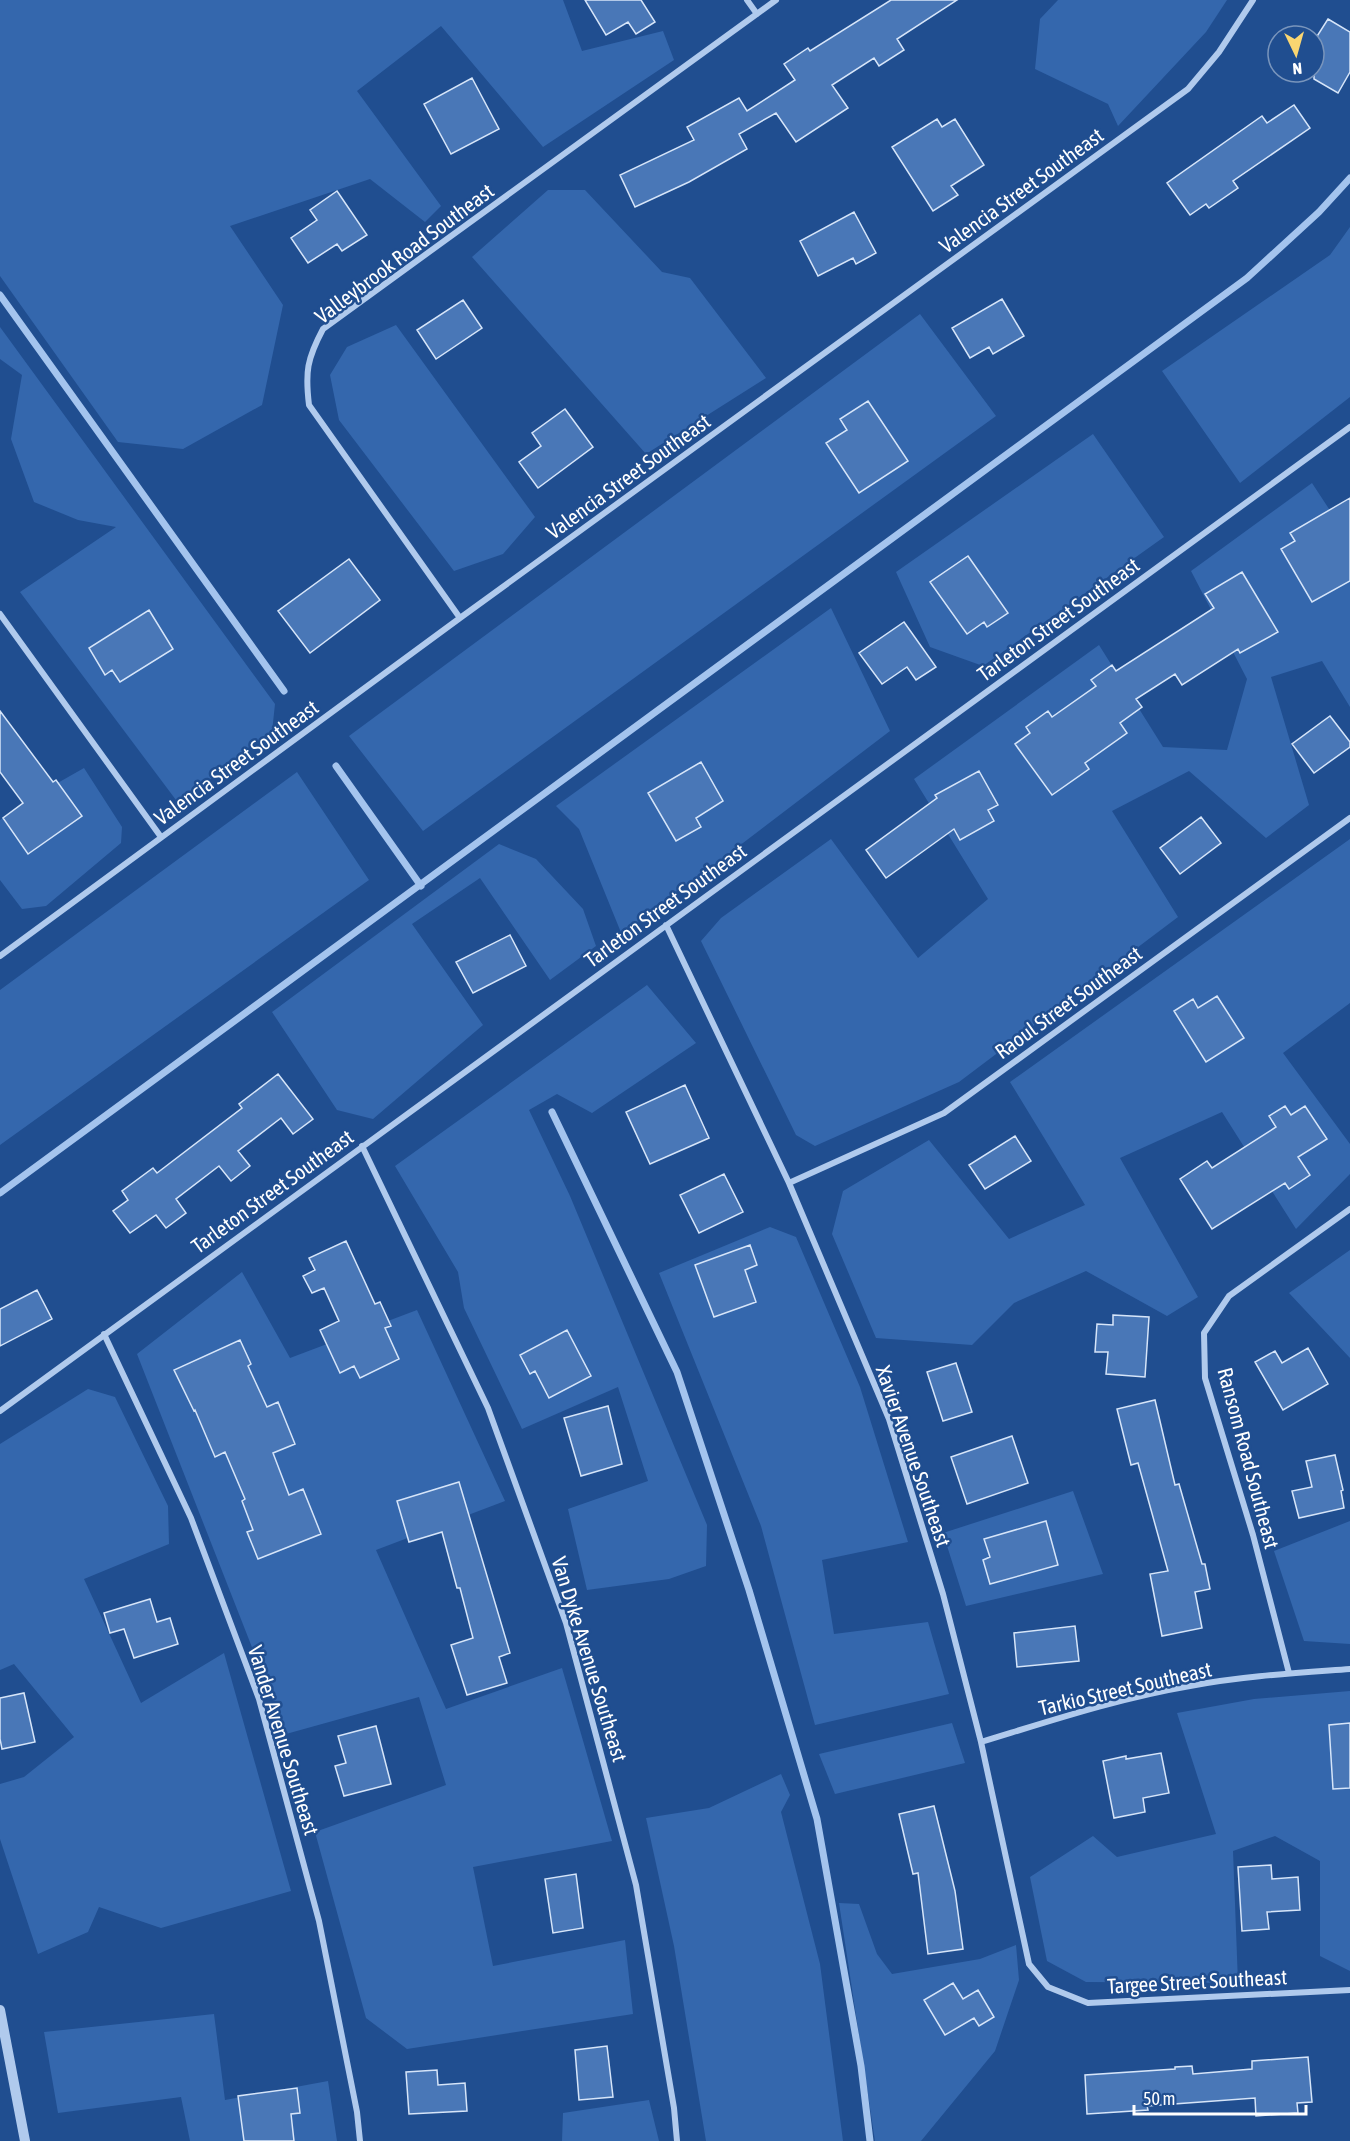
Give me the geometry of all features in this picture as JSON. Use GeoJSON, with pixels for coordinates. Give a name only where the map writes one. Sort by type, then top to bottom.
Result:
{"type":"FeatureCollection","features":[{"type":"Feature","properties":{"kind":"street"},"geometry":{"type":"LineString","coordinates":[[747,0],[757,14]]}},
{"type":"Feature","properties":{"kind":"street","name":"Valleybrook Road Southeast"},"geometry":{"type":"LineString","coordinates":[[460,618],[309,405],[306,378],[311,352],[323,329],[776,0]]}},
{"type":"Feature","properties":{"kind":"street","name":"Valencia Street Southeast"},"geometry":{"type":"LineString","coordinates":[[0,956],[460,618],[1188,89],[1219,52],[1253,0]]}},
{"type":"Feature","properties":{"kind":"street","name":"Tarleton Street Southeast"},"geometry":{"type":"LineString","coordinates":[[0,1411],[1350,427]]}},
{"type":"Feature","properties":{"kind":"street"},"geometry":{"type":"LineString","coordinates":[[0,614],[161,837]]}},
{"type":"Feature","properties":{"kind":"street","name":"Raoul Street Southeast"},"geometry":{"type":"LineString","coordinates":[[789,1183],[944,1113],[1350,818]]}},
{"type":"Feature","properties":{"kind":"street","name":"Xavier Avenue Southeast"},"geometry":{"type":"LineString","coordinates":[[666,925],[789,1183],[889,1419],[943,1594],[981,1742],[1029,1964],[1048,1987]]}},
{"type":"Feature","properties":{"kind":"street","name":"Van Dyke Avenue Southeast"},"geometry":{"type":"LineString","coordinates":[[362,1146],[488,1408],[566,1623],[636,1885],[674,2108],[677,2141]]}},
{"type":"Feature","properties":{"kind":"street","name":"Ransom Road Southeast"},"geometry":{"type":"LineString","coordinates":[[1289,1673],[1253,1535],[1205,1378],[1204,1333],[1229,1296],[1350,1209]]}},
{"type":"Feature","properties":{"kind":"street","name":"Vander Avenue Southeast"},"geometry":{"type":"LineString","coordinates":[[104,1334],[191,1518],[259,1699],[319,1921],[357,2112],[360,2141]]}},
{"type":"Feature","properties":{"kind":"street","name":"Tarkio Street Southeast"},"geometry":{"type":"LineString","coordinates":[[981,1742],[1102,1706],[1190,1686],[1289,1673],[1350,1669]]}},
{"type":"Feature","properties":{"kind":"street","name":"Targee Street Southeast"},"geometry":{"type":"LineString","coordinates":[[1048,1987],[1088,2003],[1350,1990]]}},
{"type":"Feature","properties":{"kind":"street"},"geometry":{"type":"LineString","coordinates":[[0,2010],[25,2141]]}},
{"type":"Feature","properties":{"kind":"shaded area"},"geometry":{"type":"Polygon","coordinates":[[[0,0],[563,0],[582,51],[663,31],[674,60],[543,147],[441,26],[357,91],[441,206],[425,222],[370,179],[230,226],[283,305],[262,405],[183,449],[118,442],[0,276],[0,0]]]}},
{"type":"Feature","properties":{"kind":"shaded area"},"geometry":{"type":"Polygon","coordinates":[[[1058,0],[1227,0],[1206,32],[1118,126],[1108,104],[1035,69],[1040,19],[1058,0]]]}},
{"type":"Feature","properties":{"kind":"shaded area"},"geometry":{"type":"Polygon","coordinates":[[[548,190],[585,190],[662,272],[690,278],[766,378],[646,454],[472,257],[548,190]]]}},
{"type":"Feature","properties":{"kind":"shaded area"},"geometry":{"type":"Polygon","coordinates":[[[1350,227],[1350,397],[1240,483],[1162,371],[1330,255],[1350,227]]]}},
{"type":"Feature","properties":{"kind":"shaded area"},"geometry":{"type":"Polygon","coordinates":[[[920,314],[996,416],[423,831],[349,736],[920,314]]]}},
{"type":"Feature","properties":{"kind":"shaded area"},"geometry":{"type":"Polygon","coordinates":[[[396,325],[535,517],[503,554],[454,571],[339,420],[330,375],[347,347],[396,325]]]}},
{"type":"Feature","properties":{"kind":"shaded area"},"geometry":{"type":"Polygon","coordinates":[[[0,327],[275,704],[272,732],[179,804],[20,592],[116,527],[78,520],[34,502],[11,439],[22,375],[0,359],[0,327]]]}},
{"type":"Feature","properties":{"kind":"shaded area"},"geometry":{"type":"Polygon","coordinates":[[[1093,434],[1164,537],[983,666],[930,647],[896,572],[1093,434]]]}},
{"type":"Feature","properties":{"kind":"shaded area"},"geometry":{"type":"Polygon","coordinates":[[[1312,483],[1350,541],[1350,707],[1322,661],[1271,677],[1309,805],[1266,838],[1189,771],[1112,811],[1178,917],[959,1082],[815,1146],[796,1135],[701,941],[721,918],[831,839],[918,958],[988,899],[914,779],[1099,645],[1163,747],[1227,750],[1247,679],[1191,571],[1312,483]]]}},
{"type":"Feature","properties":{"kind":"shaded area"},"geometry":{"type":"Polygon","coordinates":[[[831,608],[890,731],[622,935],[579,829],[556,806],[831,608]]]}},
{"type":"Feature","properties":{"kind":"shaded area"},"geometry":{"type":"Polygon","coordinates":[[[84,768],[122,827],[121,843],[46,906],[22,909],[0,880],[0,820],[33,797],[84,768]]]}},
{"type":"Feature","properties":{"kind":"shaded area"},"geometry":{"type":"Polygon","coordinates":[[[297,772],[369,880],[0,1145],[0,990],[297,772]]]}},
{"type":"Feature","properties":{"kind":"shaded area"},"geometry":{"type":"Polygon","coordinates":[[[1350,839],[1350,1003],[1283,1053],[1350,1144],[1350,1174],[1296,1229],[1222,1112],[1120,1158],[1198,1297],[1167,1316],[1086,1271],[1014,1303],[972,1345],[876,1338],[832,1234],[843,1191],[929,1140],[1009,1239],[1085,1205],[1010,1082],[1350,839]]]}},
{"type":"Feature","properties":{"kind":"shaded area"},"geometry":{"type":"Polygon","coordinates":[[[499,844],[536,859],[583,909],[596,946],[550,980],[480,878],[412,924],[483,1025],[373,1119],[337,1110],[272,1012],[499,844]]]}},
{"type":"Feature","properties":{"kind":"shaded area"},"geometry":{"type":"Polygon","coordinates":[[[647,985],[696,1043],[592,1113],[557,1094],[529,1110],[570,1196],[707,1525],[706,1566],[669,1579],[587,1590],[568,1509],[648,1481],[618,1387],[522,1429],[464,1308],[458,1272],[395,1166],[647,985]]]}},
{"type":"Feature","properties":{"kind":"shaded area"},"geometry":{"type":"Polygon","coordinates":[[[770,1227],[796,1237],[860,1387],[908,1542],[822,1560],[834,1634],[928,1622],[949,1694],[815,1725],[761,1526],[659,1273],[770,1227]]]}},
{"type":"Feature","properties":{"kind":"shaded area"},"geometry":{"type":"Polygon","coordinates":[[[1350,1250],[1350,1358],[1289,1293],[1350,1250]]]}},
{"type":"Feature","properties":{"kind":"shaded area"},"geometry":{"type":"Polygon","coordinates":[[[242,1272],[290,1358],[417,1310],[505,1501],[376,1550],[446,1709],[562,1668],[612,1841],[473,1867],[493,1966],[625,1940],[633,2014],[407,2049],[366,2018],[315,1832],[446,1785],[419,1697],[286,1734],[137,1354],[242,1272]]]}},
{"type":"Feature","properties":{"kind":"shaded area"},"geometry":{"type":"Polygon","coordinates":[[[88,1389],[115,1397],[168,1506],[169,1544],[84,1579],[141,1703],[224,1653],[291,1891],[161,1928],[99,1907],[88,1932],[38,1954],[0,1839],[0,1784],[24,1777],[74,1737],[14,1664],[0,1670],[0,1444],[88,1389]]]}},
{"type":"Feature","properties":{"kind":"shaded area"},"geometry":{"type":"Polygon","coordinates":[[[1073,1491],[1103,1574],[966,1606],[943,1533],[1073,1491]]]}},
{"type":"Feature","properties":{"kind":"shaded area"},"geometry":{"type":"Polygon","coordinates":[[[1350,1521],[1350,1644],[1304,1641],[1274,1551],[1350,1521]]]}},
{"type":"Feature","properties":{"kind":"shaded area"},"geometry":{"type":"Polygon","coordinates":[[[1350,1691],[1350,1971],[1320,1956],[1320,1861],[1275,1836],[1233,1851],[1238,1983],[1086,1982],[1047,1961],[1030,1877],[1093,1836],[1117,1857],[1216,1834],[1177,1713],[1254,1699],[1350,1691]]]}},
{"type":"Feature","properties":{"kind":"shaded area"},"geometry":{"type":"Polygon","coordinates":[[[952,1723],[965,1763],[835,1794],[819,1754],[952,1723]]]}},
{"type":"Feature","properties":{"kind":"shaded area"},"geometry":{"type":"Polygon","coordinates":[[[781,1774],[790,1795],[781,1812],[820,1964],[843,2141],[706,2141],[674,1946],[646,1818],[709,1808],[781,1774]]]}},
{"type":"Feature","properties":{"kind":"shaded area"},"geometry":{"type":"Polygon","coordinates":[[[839,1903],[859,1904],[877,1954],[892,1974],[980,1959],[1016,1945],[1019,1980],[995,2051],[921,2141],[875,2141],[839,1903]]]}},
{"type":"Feature","properties":{"kind":"shaded area"},"geometry":{"type":"Polygon","coordinates":[[[214,2014],[225,2100],[328,2081],[337,2141],[190,2141],[181,2097],[58,2113],[44,2032],[214,2014]]]}},
{"type":"Feature","properties":{"kind":"shaded area"},"geometry":{"type":"Polygon","coordinates":[[[649,2100],[659,2141],[562,2141],[563,2113],[649,2100]]]}},
{"type":"Feature","properties":{"kind":"building"},"geometry":{"type":"Polygon","coordinates":[[[585,0],[641,0],[655,22],[636,34],[628,22],[606,35],[585,0]]]}},
{"type":"Feature","properties":{"kind":"building"},"geometry":{"type":"Polygon","coordinates":[[[891,0],[957,0],[897,39],[904,50],[879,66],[874,58],[832,85],[848,108],[796,142],[776,113],[739,134],[747,149],[689,182],[635,207],[620,175],[694,140],[687,127],[739,98],[747,111],[795,80],[784,64],[808,48],[810,51],[891,0]]]}},
{"type":"Feature","properties":{"kind":"building"},"geometry":{"type":"Polygon","coordinates":[[[1328,19],[1350,32],[1350,72],[1338,93],[1323,84],[1326,84],[1325,24],[1328,19]]]}},
{"type":"Feature","properties":{"kind":"building"},"geometry":{"type":"Polygon","coordinates":[[[472,78],[499,129],[451,154],[424,104],[472,78]]]}},
{"type":"Feature","properties":{"kind":"building"},"geometry":{"type":"Polygon","coordinates":[[[1294,105],[1310,128],[1233,181],[1238,188],[1209,208],[1206,204],[1190,215],[1167,183],[1262,116],[1267,123],[1294,105]]]}},
{"type":"Feature","properties":{"kind":"building"},"geometry":{"type":"Polygon","coordinates":[[[937,119],[942,127],[955,119],[984,165],[951,186],[958,195],[933,211],[892,147],[937,119]]]}},
{"type":"Feature","properties":{"kind":"building"},"geometry":{"type":"Polygon","coordinates":[[[337,191],[367,235],[342,251],[337,244],[308,263],[291,238],[317,220],[310,210],[337,191]]]}},
{"type":"Feature","properties":{"kind":"building"},"geometry":{"type":"Polygon","coordinates":[[[854,212],[876,253],[856,264],[853,258],[818,276],[800,241],[854,212]]]}},
{"type":"Feature","properties":{"kind":"building"},"geometry":{"type":"Polygon","coordinates":[[[1002,299],[1024,336],[993,354],[989,347],[970,358],[952,328],[1002,299]]]}},
{"type":"Feature","properties":{"kind":"building"},"geometry":{"type":"Polygon","coordinates":[[[463,300],[482,328],[436,359],[417,330],[463,300]]]}},
{"type":"Feature","properties":{"kind":"building"},"geometry":{"type":"Polygon","coordinates":[[[868,401],[908,461],[859,493],[826,443],[847,430],[840,419],[868,401]]]}},
{"type":"Feature","properties":{"kind":"building"},"geometry":{"type":"Polygon","coordinates":[[[565,409],[593,447],[538,488],[519,462],[541,446],[532,433],[565,409]]]}},
{"type":"Feature","properties":{"kind":"building"},"geometry":{"type":"Polygon","coordinates":[[[1350,498],[1350,581],[1312,602],[1281,549],[1295,541],[1290,533],[1350,498]]]}},
{"type":"Feature","properties":{"kind":"building"},"geometry":{"type":"Polygon","coordinates":[[[968,556],[1008,613],[987,627],[984,622],[967,634],[930,582],[968,556]]]}},
{"type":"Feature","properties":{"kind":"building"},"geometry":{"type":"Polygon","coordinates":[[[349,559],[380,600],[310,653],[278,611],[349,559]]]}},
{"type":"Feature","properties":{"kind":"building"},"geometry":{"type":"Polygon","coordinates":[[[1242,572],[1278,632],[1240,653],[1238,649],[1182,685],[1175,674],[1136,699],[1142,707],[1120,723],[1127,733],[1085,763],[1089,769],[1052,795],[1015,744],[1030,733],[1026,727],[1048,711],[1052,717],[1096,686],[1091,680],[1112,665],[1116,671],[1214,608],[1205,594],[1242,572]]]}},
{"type":"Feature","properties":{"kind":"building"},"geometry":{"type":"Polygon","coordinates":[[[149,610],[173,649],[120,682],[112,670],[105,675],[89,648],[149,610]]]}},
{"type":"Feature","properties":{"kind":"building"},"geometry":{"type":"Polygon","coordinates":[[[904,622],[936,667],[916,680],[907,667],[882,684],[859,653],[904,622]]]}},
{"type":"Feature","properties":{"kind":"building"},"geometry":{"type":"Polygon","coordinates":[[[0,711],[53,782],[56,780],[82,816],[28,854],[3,818],[23,803],[0,772],[0,711]]]}},
{"type":"Feature","properties":{"kind":"building"},"geometry":{"type":"Polygon","coordinates":[[[1330,716],[1350,742],[1350,747],[1314,773],[1292,744],[1330,716]]]}},
{"type":"Feature","properties":{"kind":"building"},"geometry":{"type":"Polygon","coordinates":[[[701,762],[723,801],[696,818],[701,827],[676,841],[648,793],[701,762]]]}},
{"type":"Feature","properties":{"kind":"building"},"geometry":{"type":"Polygon","coordinates":[[[979,771],[998,805],[988,810],[994,821],[960,840],[954,829],[886,878],[866,850],[937,798],[935,795],[979,771]]]}},
{"type":"Feature","properties":{"kind":"building"},"geometry":{"type":"Polygon","coordinates":[[[1201,817],[1221,843],[1180,874],[1160,848],[1201,817]]]}},
{"type":"Feature","properties":{"kind":"building"},"geometry":{"type":"Polygon","coordinates":[[[510,935],[526,966],[473,993],[456,962],[510,935]]]}},
{"type":"Feature","properties":{"kind":"building"},"geometry":{"type":"Polygon","coordinates":[[[1217,996],[1244,1038],[1206,1062],[1174,1011],[1193,999],[1198,1008],[1217,996]]]}},
{"type":"Feature","properties":{"kind":"building"},"geometry":{"type":"Polygon","coordinates":[[[278,1074],[313,1119],[293,1134],[281,1118],[238,1151],[250,1166],[231,1181],[219,1166],[176,1199],[186,1213],[166,1228],[156,1215],[130,1233],[113,1211],[128,1200],[122,1191],[153,1168],[157,1173],[242,1108],[239,1104],[278,1074]]]}},
{"type":"Feature","properties":{"kind":"building"},"geometry":{"type":"Polygon","coordinates":[[[685,1085],[709,1138],[650,1164],[626,1112],[685,1085]]]}},
{"type":"Feature","properties":{"kind":"building"},"geometry":{"type":"Polygon","coordinates":[[[1285,1106],[1291,1115],[1305,1106],[1327,1139],[1298,1157],[1310,1175],[1289,1189],[1285,1183],[1212,1229],[1180,1179],[1207,1161],[1212,1168],[1276,1127],[1269,1116],[1285,1106]]]}},
{"type":"Feature","properties":{"kind":"building"},"geometry":{"type":"Polygon","coordinates":[[[1015,1136],[1031,1161],[985,1189],[969,1165],[1015,1136]]]}},
{"type":"Feature","properties":{"kind":"building"},"geometry":{"type":"Polygon","coordinates":[[[724,1174],[743,1212],[699,1233],[680,1195],[724,1174]]]}},
{"type":"Feature","properties":{"kind":"building"},"geometry":{"type":"Polygon","coordinates":[[[346,1241],[375,1304],[380,1302],[391,1326],[385,1328],[399,1359],[360,1378],[354,1366],[340,1373],[320,1330],[339,1321],[324,1288],[312,1293],[303,1276],[315,1270],[309,1258],[346,1241]]]}},
{"type":"Feature","properties":{"kind":"building"},"geometry":{"type":"Polygon","coordinates":[[[750,1245],[757,1265],[745,1270],[756,1302],[714,1317],[695,1265],[750,1245]]]}},
{"type":"Feature","properties":{"kind":"building"},"geometry":{"type":"Polygon","coordinates":[[[37,1290],[52,1319],[0,1346],[0,1309],[37,1290]]]}},
{"type":"Feature","properties":{"kind":"building"},"geometry":{"type":"Polygon","coordinates":[[[1113,1315],[1149,1317],[1145,1377],[1106,1374],[1108,1352],[1095,1352],[1097,1324],[1113,1325],[1113,1315]]]}},
{"type":"Feature","properties":{"kind":"building"},"geometry":{"type":"Polygon","coordinates":[[[567,1330],[591,1376],[549,1398],[535,1371],[530,1374],[520,1355],[567,1330]]]}},
{"type":"Feature","properties":{"kind":"building"},"geometry":{"type":"Polygon","coordinates":[[[240,1340],[251,1364],[248,1366],[267,1407],[278,1402],[295,1444],[273,1453],[289,1495],[303,1489],[321,1534],[258,1559],[247,1532],[253,1530],[242,1501],[245,1499],[225,1452],[215,1457],[195,1410],[174,1370],[240,1340]]]}},
{"type":"Feature","properties":{"kind":"building"},"geometry":{"type":"Polygon","coordinates":[[[1308,1348],[1328,1384],[1283,1410],[1255,1362],[1275,1351],[1282,1363],[1308,1348]]]}},
{"type":"Feature","properties":{"kind":"building"},"geometry":{"type":"Polygon","coordinates":[[[956,1363],[972,1412],[943,1421],[927,1372],[956,1363]]]}},
{"type":"Feature","properties":{"kind":"building"},"geometry":{"type":"Polygon","coordinates":[[[1155,1400],[1175,1485],[1179,1484],[1202,1564],[1205,1564],[1210,1589],[1195,1592],[1202,1628],[1162,1636],[1150,1574],[1168,1571],[1138,1463],[1131,1465],[1117,1409],[1155,1400]]]}},
{"type":"Feature","properties":{"kind":"building"},"geometry":{"type":"Polygon","coordinates":[[[608,1406],[622,1464],[581,1476],[564,1418],[608,1406]]]}},
{"type":"Feature","properties":{"kind":"building"},"geometry":{"type":"Polygon","coordinates":[[[1012,1436],[1028,1483],[967,1504],[951,1457],[1012,1436]]]}},
{"type":"Feature","properties":{"kind":"building"},"geometry":{"type":"Polygon","coordinates":[[[1335,1455],[1343,1490],[1341,1491],[1344,1508],[1299,1518],[1292,1491],[1312,1487],[1306,1461],[1335,1455]]]}},
{"type":"Feature","properties":{"kind":"building"},"geometry":{"type":"Polygon","coordinates":[[[459,1482],[510,1653],[499,1657],[507,1683],[467,1695],[451,1645],[473,1638],[442,1532],[409,1542],[397,1501],[459,1482]]]}},
{"type":"Feature","properties":{"kind":"building"},"geometry":{"type":"Polygon","coordinates":[[[1046,1521],[1058,1565],[990,1584],[983,1560],[990,1557],[984,1539],[1046,1521]]]}},
{"type":"Feature","properties":{"kind":"building"},"geometry":{"type":"Polygon","coordinates":[[[150,1599],[157,1622],[170,1618],[178,1644],[134,1658],[124,1629],[110,1633],[104,1613],[150,1599]]]}},
{"type":"Feature","properties":{"kind":"building"},"geometry":{"type":"Polygon","coordinates":[[[1075,1626],[1079,1661],[1017,1667],[1014,1633],[1075,1626]]]}},
{"type":"Feature","properties":{"kind":"building"},"geometry":{"type":"Polygon","coordinates":[[[24,1693],[35,1742],[2,1749],[0,1698],[24,1693]]]}},
{"type":"Feature","properties":{"kind":"building"},"geometry":{"type":"Polygon","coordinates":[[[1350,1723],[1350,1788],[1333,1789],[1329,1725],[1350,1723]]]}},
{"type":"Feature","properties":{"kind":"building"},"geometry":{"type":"Polygon","coordinates":[[[376,1726],[391,1784],[344,1796],[335,1766],[346,1763],[338,1736],[376,1726]]]}},
{"type":"Feature","properties":{"kind":"building"},"geometry":{"type":"Polygon","coordinates":[[[1161,1753],[1169,1793],[1143,1798],[1145,1812],[1114,1818],[1103,1761],[1126,1756],[1126,1759],[1161,1753]]]}},
{"type":"Feature","properties":{"kind":"building"},"geometry":{"type":"Polygon","coordinates":[[[934,1806],[955,1891],[963,1949],[928,1954],[918,1873],[913,1874],[899,1814],[934,1806]]]}},
{"type":"Feature","properties":{"kind":"building"},"geometry":{"type":"Polygon","coordinates":[[[1271,1865],[1272,1879],[1298,1877],[1300,1910],[1267,1912],[1269,1929],[1242,1931],[1238,1867],[1271,1865]]]}},
{"type":"Feature","properties":{"kind":"building"},"geometry":{"type":"Polygon","coordinates":[[[576,1874],[583,1928],[553,1933],[545,1879],[576,1874]]]}},
{"type":"Feature","properties":{"kind":"building"},"geometry":{"type":"Polygon","coordinates":[[[953,1983],[963,1999],[978,1990],[994,2017],[979,2026],[974,2018],[945,2035],[924,2000],[953,1983]]]}},
{"type":"Feature","properties":{"kind":"building"},"geometry":{"type":"Polygon","coordinates":[[[607,2046],[613,2097],[579,2100],[575,2050],[607,2046]]]}},
{"type":"Feature","properties":{"kind":"building"},"geometry":{"type":"Polygon","coordinates":[[[1308,2057],[1312,2102],[1297,2103],[1298,2113],[1256,2116],[1255,2098],[1147,2106],[1148,2110],[1087,2114],[1085,2075],[1192,2066],[1193,2074],[1252,2069],[1252,2061],[1308,2057]]]}},
{"type":"Feature","properties":{"kind":"building"},"geometry":{"type":"Polygon","coordinates":[[[437,2070],[438,2085],[465,2083],[467,2111],[409,2114],[406,2072],[437,2070]]]}},
{"type":"Feature","properties":{"kind":"building"},"geometry":{"type":"Polygon","coordinates":[[[297,2088],[300,2113],[291,2114],[294,2141],[244,2141],[238,2096],[297,2088]]]}},
{"type":"Feature","properties":{"kind":"waterway"},"geometry":{"type":"LineString","coordinates":[[0,1193],[1247,278],[1319,212],[1350,178]]}},
{"type":"Feature","properties":{"kind":"waterway"},"geometry":{"type":"LineString","coordinates":[[0,295],[284,691]]}},
{"type":"Feature","properties":{"kind":"waterway"},"geometry":{"type":"LineString","coordinates":[[336,766],[421,886]]}},
{"type":"Feature","properties":{"kind":"waterway"},"geometry":{"type":"LineString","coordinates":[[552,1112],[677,1372],[749,1590],[817,1819],[861,2066],[870,2141]]}}]}
